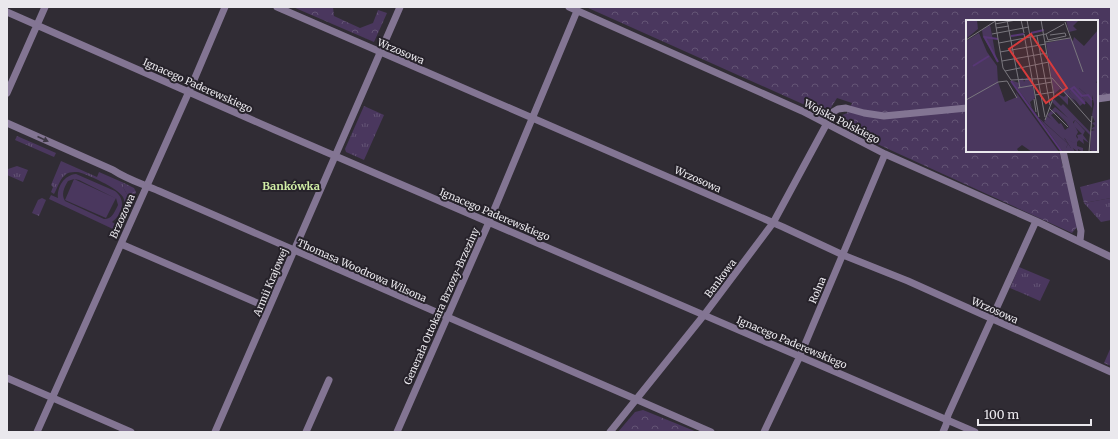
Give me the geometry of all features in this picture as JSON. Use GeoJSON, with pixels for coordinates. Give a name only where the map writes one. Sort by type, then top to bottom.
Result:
{"type":"FeatureCollection","features":[{"type":"Feature","properties":{"kind":"street"},"geometry":{"type":"LineString","coordinates":[[7,93],[45,7]]}},
{"type":"Feature","properties":{"kind":"street","name":"Brzozowa"},"geometry":{"type":"LineString","coordinates":[[37,432],[225,7]]}},
{"type":"Feature","properties":{"kind":"street","name":"Wrzosowa"},"geometry":{"type":"LineString","coordinates":[[277,7],[773,223],[843,255],[908,281],[1111,372]]}},
{"type":"Feature","properties":{"kind":"street","name":"Armii Krajowej"},"geometry":{"type":"LineString","coordinates":[[215,432],[400,7]]}},
{"type":"Feature","properties":{"kind":"street","name":"Wojska Polskiego"},"geometry":{"type":"LineString","coordinates":[[568,7],[826,124],[885,154],[1036,221],[1108,255]]}},
{"type":"Feature","properties":{"kind":"street","name":"Generała Ottokara Brzozy-Brzeziny"},"geometry":{"type":"LineString","coordinates":[[397,432],[489,222],[577,11]]}},
{"type":"Feature","properties":{"kind":"street","name":"Ignacego Paderewskiego"},"geometry":{"type":"LineString","coordinates":[[7,12],[975,432]]}},
{"type":"Feature","properties":{"kind":"street"},"geometry":{"type":"LineString","coordinates":[[1098,99],[1111,97]]}},
{"type":"Feature","properties":{"kind":"street","name":"Bankowa"},"geometry":{"type":"LineString","coordinates":[[610,432],[704,315],[773,223],[833,112],[842,108],[884,116],[966,108]]}},
{"type":"Feature","properties":{"kind":"street","name":"Thomasa Woodrowa Wilsona"},"geometry":{"type":"LineString","coordinates":[[7,123],[113,170],[136,183],[147,186],[711,432]]}},
{"type":"Feature","properties":{"kind":"street"},"geometry":{"type":"LineString","coordinates":[[1063,152],[1081,230],[1080,241]]}},
{"type":"Feature","properties":{"kind":"street","name":"Rolna"},"geometry":{"type":"LineString","coordinates":[[764,432],[800,356],[885,154]]}},
{"type":"Feature","properties":{"kind":"street"},"geometry":{"type":"LineString","coordinates":[[943,432],[948,415],[1036,221]]}},
{"type":"Feature","properties":{"kind":"street"},"geometry":{"type":"LineString","coordinates":[[121,244],[269,308]]}},
{"type":"Feature","properties":{"kind":"street"},"geometry":{"type":"LineString","coordinates":[[7,378],[131,432]]}},
{"type":"Feature","properties":{"kind":"street"},"geometry":{"type":"LineString","coordinates":[[306,432],[329,380]]}},
{"type":"Feature","properties":{"kind":"green space"},"geometry":{"type":"Polygon","coordinates":[[[293,7],[333,7],[334,16],[360,28],[373,23],[378,10],[387,13],[374,42],[293,7]]]}},
{"type":"Feature","properties":{"kind":"green space"},"geometry":{"type":"Polygon","coordinates":[[[586,7],[1111,7],[1111,94],[1098,96],[1098,20],[966,20],[966,152],[1059,152],[1078,226],[1072,233],[851,132],[839,125],[838,117],[847,113],[852,103],[837,98],[827,114],[586,7]]]}},
{"type":"Feature","properties":{"kind":"green space"},"geometry":{"type":"Polygon","coordinates":[[[364,106],[384,115],[364,160],[346,152],[345,149],[364,106]]]}},
{"type":"Feature","properties":{"kind":"green space"},"geometry":{"type":"Polygon","coordinates":[[[17,136],[56,153],[54,157],[15,140],[17,136]]]}},
{"type":"Feature","properties":{"kind":"green space"},"geometry":{"type":"Polygon","coordinates":[[[61,161],[97,177],[99,172],[124,183],[123,187],[128,196],[127,205],[130,207],[125,216],[121,215],[124,208],[124,199],[120,194],[102,182],[81,173],[68,173],[61,180],[54,194],[51,192],[53,187],[51,185],[61,161]]]}},
{"type":"Feature","properties":{"kind":"green space"},"geometry":{"type":"Polygon","coordinates":[[[17,166],[28,170],[23,182],[7,175],[8,169],[17,166]]]}},
{"type":"Feature","properties":{"kind":"green space"},"geometry":{"type":"Polygon","coordinates":[[[76,174],[115,191],[119,195],[122,207],[121,211],[112,222],[117,225],[115,230],[49,199],[51,195],[58,198],[62,182],[76,174]],[[74,179],[115,198],[79,180],[74,179]],[[74,179],[68,181],[64,189],[63,196],[65,201],[104,219],[111,217],[118,205],[116,198],[106,218],[65,200],[74,179]]]}},
{"type":"Feature","properties":{"kind":"green space"},"geometry":{"type":"Polygon","coordinates":[[[1111,179],[1111,198],[1084,203],[1080,187],[1111,179]]]}},
{"type":"Feature","properties":{"kind":"green space"},"geometry":{"type":"Polygon","coordinates":[[[124,183],[134,188],[136,192],[130,207],[127,206],[128,196],[123,187],[124,183]]]}},
{"type":"Feature","properties":{"kind":"green space"},"geometry":{"type":"Polygon","coordinates":[[[42,198],[46,200],[39,216],[32,213],[38,200],[42,198]]]}},
{"type":"Feature","properties":{"kind":"green space"},"geometry":{"type":"Polygon","coordinates":[[[1111,198],[1111,220],[1101,222],[1084,203],[1111,198]]]}},
{"type":"Feature","properties":{"kind":"green space"},"geometry":{"type":"Polygon","coordinates":[[[1019,267],[1050,280],[1040,301],[1010,288],[1019,267]]]}},
{"type":"Feature","properties":{"kind":"green space"},"geometry":{"type":"Polygon","coordinates":[[[1111,347],[1111,366],[1104,363],[1111,347]]]}},
{"type":"Feature","properties":{"kind":"green space"},"geometry":{"type":"Polygon","coordinates":[[[643,410],[697,432],[618,432],[635,412],[643,410]]]}},
{"type":"Feature","properties":{"kind":"district","name":"Bankówka"},"geometry":{"type":"Point","coordinates":[291,186]}}]}
